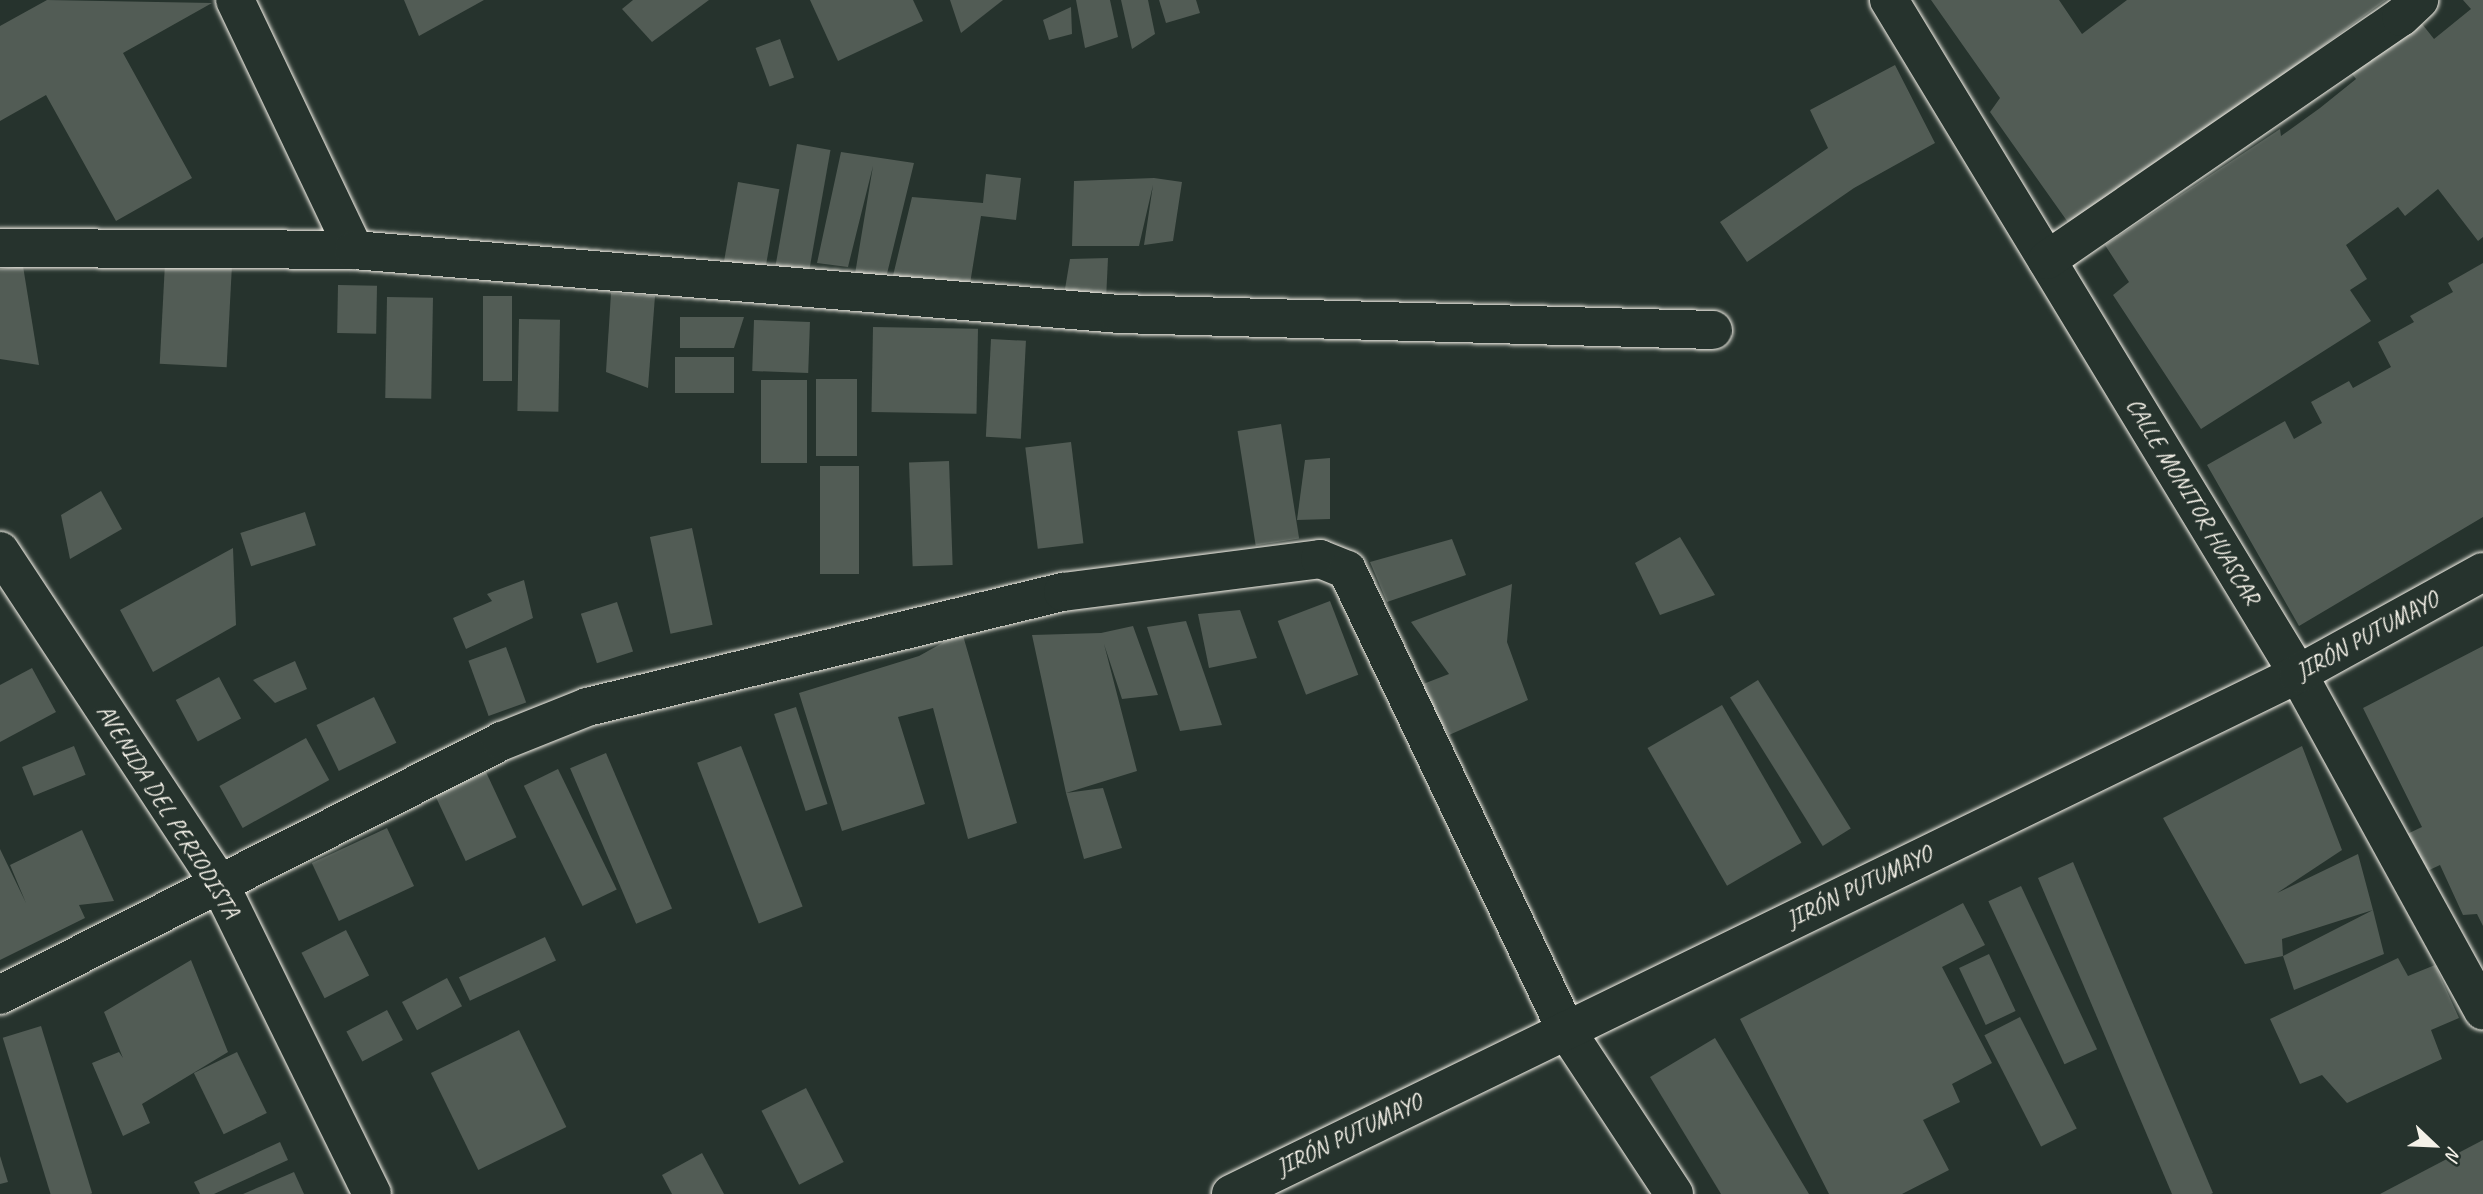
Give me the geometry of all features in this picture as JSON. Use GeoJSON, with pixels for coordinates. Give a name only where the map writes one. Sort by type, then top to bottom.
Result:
{"type":"FeatureCollection","features":[{"type":"Feature","properties":{"kind":"street"},"geometry":{"type":"LineString","coordinates":[[235,0],[354,250]]}},
{"type":"Feature","properties":{"kind":"street","name":"CALLE MONITOR HUASCAR"},"geometry":{"type":"LineString","coordinates":[[1889,0],[2298,674],[2483,1011]]}},
{"type":"Feature","properties":{"kind":"street"},"geometry":{"type":"LineString","coordinates":[[2047,260],[2401,17],[2419,0]]}},
{"type":"Feature","properties":{"kind":"street"},"geometry":{"type":"LineString","coordinates":[[0,248],[354,250],[1119,314],[1713,331]]}},
{"type":"Feature","properties":{"kind":"street","name":"AVENIDA DEL PERIODISTA"},"geometry":{"type":"LineString","coordinates":[[0,551],[220,885],[372,1194]]}},
{"type":"Feature","properties":{"kind":"street"},"geometry":{"type":"LineString","coordinates":[[0,995],[502,741],[587,707],[1063,592],[1256,565],[1320,559],[1347,570],[1566,1030],[1674,1194]]}},
{"type":"Feature","properties":{"kind":"street","name":"JIRÓN PUTUMAYO"},"geometry":{"type":"LineString","coordinates":[[1245,1191],[1566,1030],[2298,674],[2483,572]]}},
{"type":"Feature","properties":{"kind":"building"},"geometry":{"type":"Polygon","coordinates":[[[47,0],[212,3],[123,53],[192,178],[116,221],[46,95],[0,121],[0,26],[47,0]]]}},
{"type":"Feature","properties":{"kind":"building"},"geometry":{"type":"Polygon","coordinates":[[[404,0],[484,0],[419,36],[404,0]]]}},
{"type":"Feature","properties":{"kind":"building"},"geometry":{"type":"Polygon","coordinates":[[[633,0],[709,0],[652,42],[622,9],[633,0]]]}},
{"type":"Feature","properties":{"kind":"building"},"geometry":{"type":"Polygon","coordinates":[[[810,0],[913,0],[923,21],[838,61],[810,0]]]}},
{"type":"Feature","properties":{"kind":"building"},"geometry":{"type":"Polygon","coordinates":[[[950,0],[1003,0],[961,33],[950,0]]]}},
{"type":"Feature","properties":{"kind":"building"},"geometry":{"type":"Polygon","coordinates":[[[1076,0],[1110,0],[1118,37],[1085,48],[1076,0]]]}},
{"type":"Feature","properties":{"kind":"building"},"geometry":{"type":"Polygon","coordinates":[[[1121,0],[1148,0],[1155,34],[1132,49],[1121,0]]]}},
{"type":"Feature","properties":{"kind":"building"},"geometry":{"type":"Polygon","coordinates":[[[1159,0],[1196,0],[1200,13],[1166,23],[1159,0]]]}},
{"type":"Feature","properties":{"kind":"building"},"geometry":{"type":"Polygon","coordinates":[[[1931,0],[2059,0],[2082,34],[2127,0],[2386,0],[2072,228],[1990,112],[2000,98],[1931,0]]]}},
{"type":"Feature","properties":{"kind":"building"},"geometry":{"type":"Polygon","coordinates":[[[2463,0],[2483,0],[2483,237],[2478,241],[2438,189],[2405,216],[2398,207],[2346,245],[2367,279],[2350,290],[2371,321],[2201,429],[2113,295],[2129,282],[2105,245],[2280,129],[2281,136],[2320,108],[2356,79],[2347,67],[2415,15],[2434,39],[2471,9],[2463,0]]]}},
{"type":"Feature","properties":{"kind":"building"},"geometry":{"type":"Polygon","coordinates":[[[1071,7],[1072,34],[1049,40],[1043,20],[1071,7]]]}},
{"type":"Feature","properties":{"kind":"building"},"geometry":{"type":"Polygon","coordinates":[[[780,39],[794,78],[770,86],[756,48],[780,39]]]}},
{"type":"Feature","properties":{"kind":"building"},"geometry":{"type":"Polygon","coordinates":[[[1895,65],[1935,143],[1854,188],[1747,262],[1720,222],[1828,148],[1810,110],[1895,65]]]}},
{"type":"Feature","properties":{"kind":"building"},"geometry":{"type":"Polygon","coordinates":[[[797,144],[830,150],[808,275],[775,269],[797,144]]]}},
{"type":"Feature","properties":{"kind":"building"},"geometry":{"type":"Polygon","coordinates":[[[841,152],[914,163],[885,282],[854,280],[873,166],[848,267],[817,263],[841,152]]]}},
{"type":"Feature","properties":{"kind":"building"},"geometry":{"type":"Polygon","coordinates":[[[986,174],[1021,178],[1016,220],[981,216],[969,290],[891,284],[912,197],[983,203],[986,174]]]}},
{"type":"Feature","properties":{"kind":"building"},"geometry":{"type":"Polygon","coordinates":[[[1154,178],[1182,182],[1173,241],[1144,245],[1153,185],[1139,246],[1072,246],[1074,181],[1154,178]]]}},
{"type":"Feature","properties":{"kind":"building"},"geometry":{"type":"Polygon","coordinates":[[[738,182],[779,189],[764,277],[723,270],[738,182]]]}},
{"type":"Feature","properties":{"kind":"building"},"geometry":{"type":"Polygon","coordinates":[[[1108,258],[1106,300],[1064,295],[1070,259],[1108,258]]]}},
{"type":"Feature","properties":{"kind":"building"},"geometry":{"type":"Polygon","coordinates":[[[165,263],[232,267],[227,367],[160,364],[165,263]]]}},
{"type":"Feature","properties":{"kind":"building"},"geometry":{"type":"Polygon","coordinates":[[[2483,263],[2483,517],[2299,626],[2207,465],[2285,421],[2294,439],[2322,423],[2311,402],[2349,381],[2353,388],[2391,367],[2378,342],[2414,322],[2410,316],[2453,292],[2448,283],[2483,263]]]}},
{"type":"Feature","properties":{"kind":"building"},"geometry":{"type":"Polygon","coordinates":[[[23,266],[39,365],[0,359],[0,269],[23,266]]]}},
{"type":"Feature","properties":{"kind":"building"},"geometry":{"type":"Polygon","coordinates":[[[338,285],[377,286],[376,334],[337,333],[338,285]]]}},
{"type":"Feature","properties":{"kind":"building"},"geometry":{"type":"Polygon","coordinates":[[[611,293],[655,296],[648,388],[606,372],[611,293]]]}},
{"type":"Feature","properties":{"kind":"building"},"geometry":{"type":"Polygon","coordinates":[[[483,296],[512,296],[512,381],[483,381],[483,296]]]}},
{"type":"Feature","properties":{"kind":"building"},"geometry":{"type":"Polygon","coordinates":[[[387,297],[433,298],[431,399],[385,398],[387,297]]]}},
{"type":"Feature","properties":{"kind":"building"},"geometry":{"type":"Polygon","coordinates":[[[680,317],[744,317],[734,348],[680,348],[680,317]]]}},
{"type":"Feature","properties":{"kind":"building"},"geometry":{"type":"Polygon","coordinates":[[[519,319],[560,320],[558,412],[517,411],[519,319]]]}},
{"type":"Feature","properties":{"kind":"building"},"geometry":{"type":"Polygon","coordinates":[[[754,320],[810,322],[808,373],[752,371],[754,320]]]}},
{"type":"Feature","properties":{"kind":"building"},"geometry":{"type":"Polygon","coordinates":[[[873,327],[978,329],[977,414],[872,412],[873,327]]]}},
{"type":"Feature","properties":{"kind":"building"},"geometry":{"type":"Polygon","coordinates":[[[991,339],[1026,341],[1021,439],[986,437],[991,339]]]}},
{"type":"Feature","properties":{"kind":"building"},"geometry":{"type":"Polygon","coordinates":[[[675,357],[734,357],[734,393],[675,393],[675,357]]]}},
{"type":"Feature","properties":{"kind":"building"},"geometry":{"type":"Polygon","coordinates":[[[816,379],[857,379],[857,456],[816,456],[816,379]]]}},
{"type":"Feature","properties":{"kind":"building"},"geometry":{"type":"Polygon","coordinates":[[[761,380],[807,380],[807,463],[761,463],[761,380]]]}},
{"type":"Feature","properties":{"kind":"building"},"geometry":{"type":"Polygon","coordinates":[[[1281,424],[1299,539],[1256,545],[1238,431],[1281,424]]]}},
{"type":"Feature","properties":{"kind":"building"},"geometry":{"type":"Polygon","coordinates":[[[1071,442],[1083,543],[1038,549],[1025,448],[1071,442]]]}},
{"type":"Feature","properties":{"kind":"building"},"geometry":{"type":"Polygon","coordinates":[[[1330,458],[1330,519],[1297,520],[1305,460],[1330,458]]]}},
{"type":"Feature","properties":{"kind":"building"},"geometry":{"type":"Polygon","coordinates":[[[949,461],[953,565],[913,566],[909,462],[949,461]]]}},
{"type":"Feature","properties":{"kind":"building"},"geometry":{"type":"Polygon","coordinates":[[[820,466],[859,466],[859,574],[820,574],[820,466]]]}},
{"type":"Feature","properties":{"kind":"building"},"geometry":{"type":"Polygon","coordinates":[[[101,491],[122,529],[70,559],[61,515],[101,491]]]}},
{"type":"Feature","properties":{"kind":"building"},"geometry":{"type":"Polygon","coordinates":[[[305,512],[316,545],[251,566],[240,533],[305,512]]]}},
{"type":"Feature","properties":{"kind":"building"},"geometry":{"type":"Polygon","coordinates":[[[692,528],[713,625],[671,634],[650,537],[692,528]]]}},
{"type":"Feature","properties":{"kind":"building"},"geometry":{"type":"Polygon","coordinates":[[[1680,537],[1715,595],[1660,615],[1635,563],[1680,537]]]}},
{"type":"Feature","properties":{"kind":"building"},"geometry":{"type":"Polygon","coordinates":[[[1452,539],[1466,575],[1387,602],[1370,562],[1452,539]]]}},
{"type":"Feature","properties":{"kind":"building"},"geometry":{"type":"Polygon","coordinates":[[[233,548],[236,625],[153,672],[120,610],[233,548]]]}},
{"type":"Feature","properties":{"kind":"building"},"geometry":{"type":"Polygon","coordinates":[[[524,580],[533,618],[466,649],[453,618],[492,601],[487,594],[524,580]]]}},
{"type":"Feature","properties":{"kind":"building"},"geometry":{"type":"Polygon","coordinates":[[[1512,584],[1507,642],[1528,700],[1449,735],[1418,686],[1449,674],[1411,622],[1512,584]]]}},
{"type":"Feature","properties":{"kind":"building"},"geometry":{"type":"Polygon","coordinates":[[[1330,601],[1358,675],[1306,695],[1278,621],[1330,601]]]}},
{"type":"Feature","properties":{"kind":"building"},"geometry":{"type":"Polygon","coordinates":[[[617,602],[633,651],[597,663],[581,614],[617,602]]]}},
{"type":"Feature","properties":{"kind":"building"},"geometry":{"type":"Polygon","coordinates":[[[1240,610],[1257,658],[1209,668],[1198,614],[1240,610]]]}},
{"type":"Feature","properties":{"kind":"building"},"geometry":{"type":"Polygon","coordinates":[[[1186,621],[1222,725],[1180,731],[1147,627],[1186,621]]]}},
{"type":"Feature","properties":{"kind":"building"},"geometry":{"type":"Polygon","coordinates":[[[1133,626],[1158,695],[1122,699],[1104,644],[1137,771],[1066,793],[1032,635],[1101,633],[1133,626]]]}},
{"type":"Feature","properties":{"kind":"building"},"geometry":{"type":"Polygon","coordinates":[[[962,632],[1017,823],[968,839],[933,708],[898,717],[925,804],[842,831],[799,693],[919,656],[962,632]]]}},
{"type":"Feature","properties":{"kind":"building"},"geometry":{"type":"Polygon","coordinates":[[[2483,646],[2483,926],[2477,914],[2463,915],[2440,865],[2423,873],[2405,835],[2422,827],[2363,708],[2483,646]]]}},
{"type":"Feature","properties":{"kind":"building"},"geometry":{"type":"Polygon","coordinates":[[[506,647],[526,702],[489,716],[468,661],[506,647]]]}},
{"type":"Feature","properties":{"kind":"building"},"geometry":{"type":"Polygon","coordinates":[[[295,661],[307,689],[275,703],[253,680],[295,661]]]}},
{"type":"Feature","properties":{"kind":"building"},"geometry":{"type":"Polygon","coordinates":[[[32,668],[56,712],[0,742],[0,685],[32,668]]]}},
{"type":"Feature","properties":{"kind":"building"},"geometry":{"type":"Polygon","coordinates":[[[219,677],[241,718],[198,742],[176,700],[219,677]]]}},
{"type":"Feature","properties":{"kind":"building"},"geometry":{"type":"Polygon","coordinates":[[[1758,680],[1851,828],[1823,846],[1730,697],[1758,680]]]}},
{"type":"Feature","properties":{"kind":"building"},"geometry":{"type":"Polygon","coordinates":[[[374,697],[396,743],[339,771],[316,725],[374,697]]]}},
{"type":"Feature","properties":{"kind":"building"},"geometry":{"type":"Polygon","coordinates":[[[1722,705],[1802,843],[1727,886],[1648,748],[1722,705]]]}},
{"type":"Feature","properties":{"kind":"building"},"geometry":{"type":"Polygon","coordinates":[[[796,707],[828,804],[806,811],[774,714],[796,707]]]}},
{"type":"Feature","properties":{"kind":"building"},"geometry":{"type":"Polygon","coordinates":[[[306,738],[329,780],[243,828],[219,786],[306,738]]]}},
{"type":"Feature","properties":{"kind":"building"},"geometry":{"type":"Polygon","coordinates":[[[74,746],[86,775],[34,796],[22,767],[74,746]]]}},
{"type":"Feature","properties":{"kind":"building"},"geometry":{"type":"Polygon","coordinates":[[[741,746],[803,907],[759,923],[697,763],[741,746]]]}},
{"type":"Feature","properties":{"kind":"building"},"geometry":{"type":"Polygon","coordinates":[[[2302,746],[2342,850],[2277,893],[2358,854],[2373,910],[2282,939],[2283,956],[2245,964],[2163,818],[2302,746]]]}},
{"type":"Feature","properties":{"kind":"building"},"geometry":{"type":"Polygon","coordinates":[[[606,753],[672,909],[636,924],[570,768],[606,753]]]}},
{"type":"Feature","properties":{"kind":"building"},"geometry":{"type":"Polygon","coordinates":[[[558,769],[617,889],[583,906],[524,786],[558,769]]]}},
{"type":"Feature","properties":{"kind":"building"},"geometry":{"type":"Polygon","coordinates":[[[486,772],[516,837],[466,861],[435,796],[486,772]]]}},
{"type":"Feature","properties":{"kind":"building"},"geometry":{"type":"Polygon","coordinates":[[[1103,788],[1122,848],[1084,859],[1066,793],[1103,788]]]}},
{"type":"Feature","properties":{"kind":"building"},"geometry":{"type":"Polygon","coordinates":[[[387,828],[414,886],[339,921],[312,863],[387,828]]]}},
{"type":"Feature","properties":{"kind":"building"},"geometry":{"type":"Polygon","coordinates":[[[82,830],[114,901],[79,905],[85,918],[0,960],[0,849],[26,903],[10,865],[82,830]]]}},
{"type":"Feature","properties":{"kind":"building"},"geometry":{"type":"Polygon","coordinates":[[[2073,862],[2213,1193],[2211,1194],[2172,1194],[2038,878],[2073,862]]]}},
{"type":"Feature","properties":{"kind":"building"},"geometry":{"type":"Polygon","coordinates":[[[2021,886],[2097,1049],[2064,1064],[1988,901],[2021,886]]]}},
{"type":"Feature","properties":{"kind":"building"},"geometry":{"type":"Polygon","coordinates":[[[1963,903],[1985,945],[1942,967],[1992,1063],[1952,1084],[1960,1102],[1923,1120],[1949,1170],[1902,1194],[1829,1194],[1740,1019],[1963,903]]]}},
{"type":"Feature","properties":{"kind":"building"},"geometry":{"type":"Polygon","coordinates":[[[2373,910],[2384,954],[2294,990],[2283,956],[2373,910]]]}},
{"type":"Feature","properties":{"kind":"building"},"geometry":{"type":"Polygon","coordinates":[[[346,930],[369,975],[325,998],[301,953],[346,930]]]}},
{"type":"Feature","properties":{"kind":"building"},"geometry":{"type":"Polygon","coordinates":[[[545,937],[556,961],[470,1001],[459,977],[545,937]]]}},
{"type":"Feature","properties":{"kind":"building"},"geometry":{"type":"Polygon","coordinates":[[[1989,954],[2016,1011],[1986,1025],[1959,968],[1989,954]]]}},
{"type":"Feature","properties":{"kind":"building"},"geometry":{"type":"Polygon","coordinates":[[[2398,958],[2408,976],[2435,965],[2459,1018],[2431,1030],[2442,1059],[2347,1103],[2322,1075],[2300,1084],[2270,1019],[2398,958]]]}},
{"type":"Feature","properties":{"kind":"building"},"geometry":{"type":"Polygon","coordinates":[[[191,960],[228,1052],[142,1104],[150,1123],[123,1136],[92,1063],[119,1052],[123,1058],[104,1012],[191,960]]]}},
{"type":"Feature","properties":{"kind":"building"},"geometry":{"type":"Polygon","coordinates":[[[447,978],[462,1006],[417,1030],[402,1002],[447,978]]]}},
{"type":"Feature","properties":{"kind":"building"},"geometry":{"type":"Polygon","coordinates":[[[387,1010],[403,1040],[362,1062],[346,1032],[387,1010]]]}},
{"type":"Feature","properties":{"kind":"building"},"geometry":{"type":"Polygon","coordinates":[[[2020,1017],[2077,1128],[2041,1147],[1984,1035],[2020,1017]]]}},
{"type":"Feature","properties":{"kind":"building"},"geometry":{"type":"Polygon","coordinates":[[[41,1026],[92,1193],[51,1194],[3,1038],[41,1026]]]}},
{"type":"Feature","properties":{"kind":"building"},"geometry":{"type":"Polygon","coordinates":[[[519,1030],[566,1127],[478,1170],[431,1073],[519,1030]]]}},
{"type":"Feature","properties":{"kind":"building"},"geometry":{"type":"Polygon","coordinates":[[[1715,1038],[1809,1194],[1721,1194],[1650,1077],[1715,1038]]]}},
{"type":"Feature","properties":{"kind":"building"},"geometry":{"type":"Polygon","coordinates":[[[237,1052],[267,1113],[224,1134],[194,1073],[237,1052]]]}},
{"type":"Feature","properties":{"kind":"building"},"geometry":{"type":"Polygon","coordinates":[[[806,1088],[844,1162],[799,1185],[761,1111],[806,1088]]]}},
{"type":"Feature","properties":{"kind":"building"},"geometry":{"type":"Polygon","coordinates":[[[2483,1140],[2483,1194],[2380,1194],[2483,1140]]]}},
{"type":"Feature","properties":{"kind":"building"},"geometry":{"type":"Polygon","coordinates":[[[280,1142],[288,1160],[214,1194],[200,1194],[194,1182],[280,1142]]]}},
{"type":"Feature","properties":{"kind":"building"},"geometry":{"type":"Polygon","coordinates":[[[702,1153],[724,1194],[672,1194],[662,1175],[702,1153]]]}},
{"type":"Feature","properties":{"kind":"building"},"geometry":{"type":"Polygon","coordinates":[[[0,1156],[8,1182],[0,1184],[0,1156]]]}},
{"type":"Feature","properties":{"kind":"building"},"geometry":{"type":"Polygon","coordinates":[[[294,1172],[304,1194],[243,1194],[294,1172]]]}}]}
